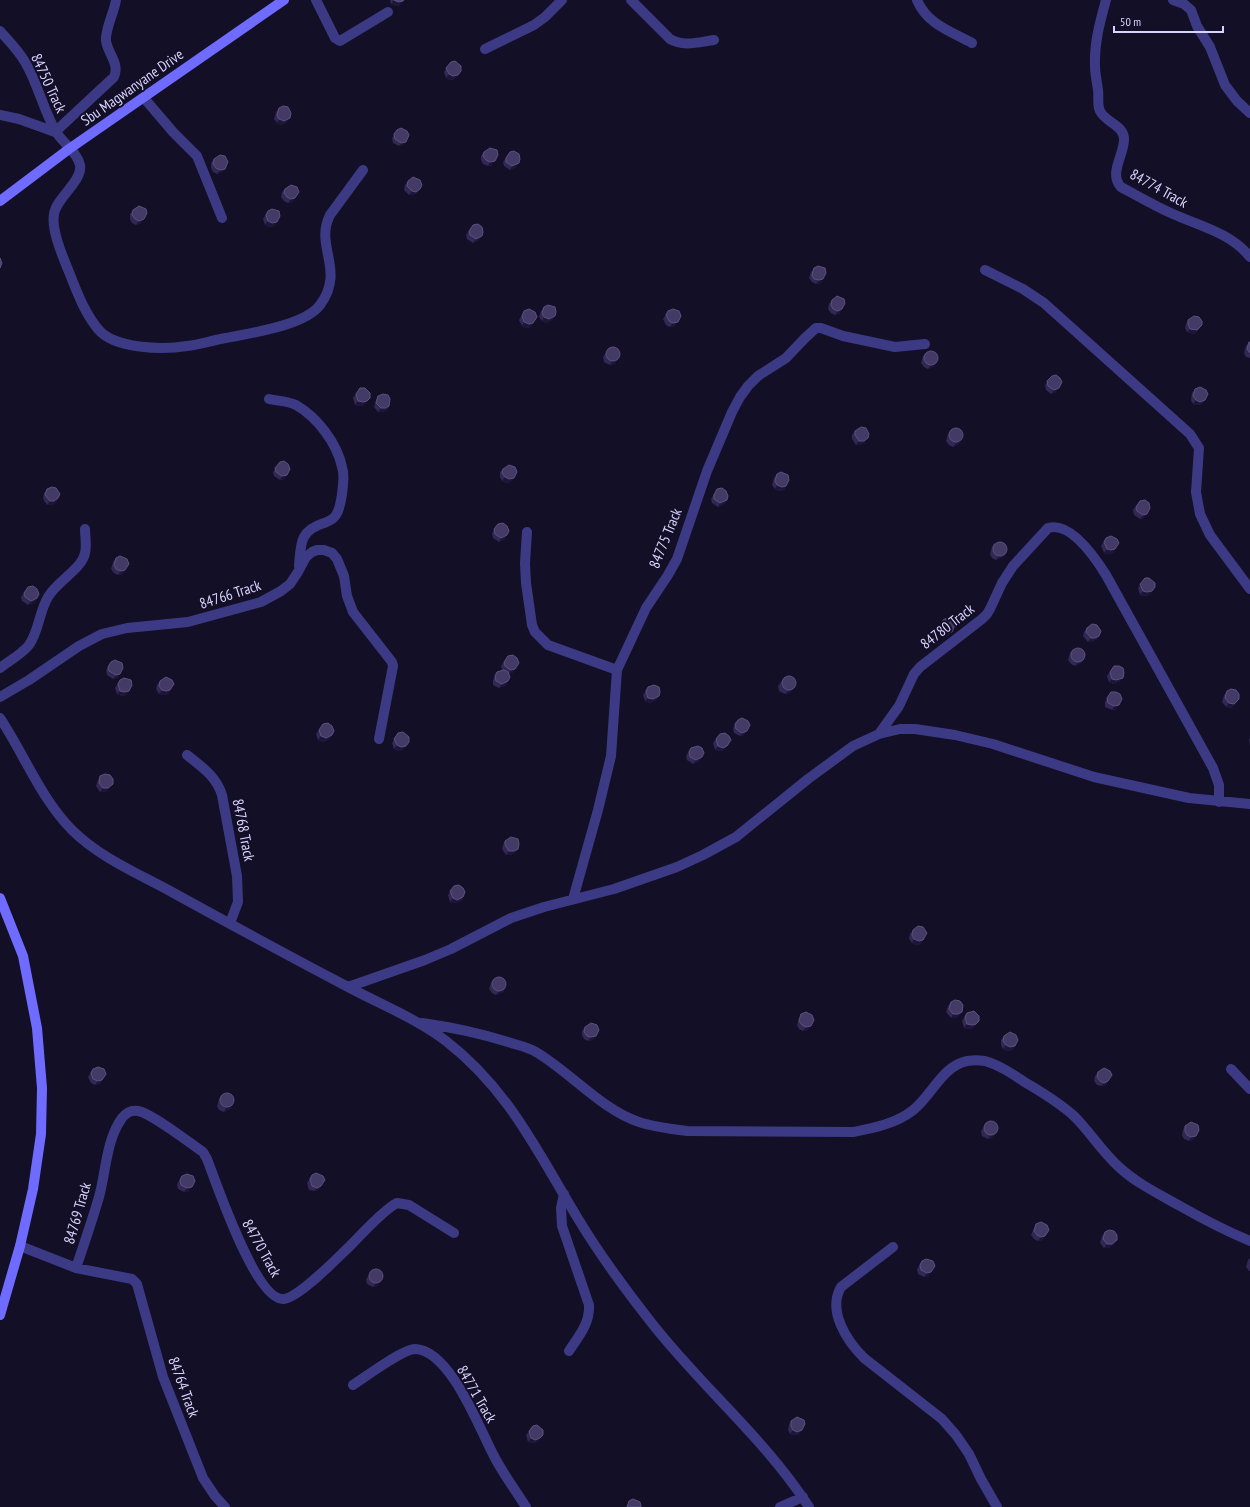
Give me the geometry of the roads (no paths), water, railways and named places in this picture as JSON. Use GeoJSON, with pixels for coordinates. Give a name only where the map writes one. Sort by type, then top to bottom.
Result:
{"type":"FeatureCollection","features":[{"type":"Feature","properties":{"kind":"main road","name":"Sbu Magwanyane Drive"},"geometry":{"type":"LineString","coordinates":[[0,201],[69,149],[284,0]]}},
{"type":"Feature","properties":{"kind":"main road"},"geometry":{"type":"LineString","coordinates":[[0,898],[23,956],[37,1028],[42,1088],[41,1134],[33,1188],[20,1246],[0,1315]]}},
{"type":"Feature","properties":{"kind":"street"},"geometry":{"type":"LineString","coordinates":[[0,115],[19,119],[55,132],[114,77],[116,73],[115,63],[107,46],[106,39],[116,0]]}},
{"type":"Feature","properties":{"kind":"street"},"geometry":{"type":"LineString","coordinates":[[316,0],[335,38],[340,41],[348,38],[388,12]]}},
{"type":"Feature","properties":{"kind":"street"},"geometry":{"type":"LineString","coordinates":[[485,49],[534,26],[562,0]]}},
{"type":"Feature","properties":{"kind":"street"},"geometry":{"type":"LineString","coordinates":[[631,0],[674,42],[686,43],[714,40]]}},
{"type":"Feature","properties":{"kind":"street"},"geometry":{"type":"LineString","coordinates":[[917,0],[925,15],[931,20],[972,43]]}},
{"type":"Feature","properties":{"kind":"street","name":"84774 Track"},"geometry":{"type":"LineString","coordinates":[[1106,0],[1098,32],[1095,66],[1099,109],[1106,118],[1122,131],[1124,136],[1116,172],[1117,183],[1121,187],[1172,214],[1234,241],[1243,248],[1250,257]]}},
{"type":"Feature","properties":{"kind":"street"},"geometry":{"type":"LineString","coordinates":[[1173,0],[1184,4],[1190,10],[1197,26],[1210,47],[1225,85],[1237,101],[1250,113]]}},
{"type":"Feature","properties":{"kind":"street","name":"84750 Track"},"geometry":{"type":"LineString","coordinates":[[0,31],[25,62],[55,132],[80,163],[80,173],[57,206],[54,213],[53,222],[65,261],[82,304],[98,330],[106,336],[123,343],[160,348],[186,347],[287,325],[310,314],[320,306],[331,280],[331,267],[325,240],[326,223],[330,215],[364,170]]}},
{"type":"Feature","properties":{"kind":"street"},"geometry":{"type":"LineString","coordinates":[[144,98],[197,156],[222,218]]}},
{"type":"Feature","properties":{"kind":"street"},"geometry":{"type":"LineString","coordinates":[[985,270],[1023,289],[1044,303],[1190,434],[1199,448],[1196,492],[1200,514],[1210,535],[1250,589]]}},
{"type":"Feature","properties":{"kind":"street","name":"84775 Track"},"geometry":{"type":"LineString","coordinates":[[572,899],[598,810],[611,756],[617,670],[646,608],[677,559],[707,471],[740,397],[758,376],[786,358],[808,334],[816,328],[821,328],[843,336],[895,347],[925,344]]}},
{"type":"Feature","properties":{"kind":"street"},"geometry":{"type":"LineString","coordinates":[[269,399],[295,405],[315,420],[333,443],[343,468],[344,482],[340,504],[336,514],[333,519],[308,531],[304,536],[301,546],[298,572]]}},
{"type":"Feature","properties":{"kind":"street","name":"84780 Track"},"geometry":{"type":"LineString","coordinates":[[880,734],[899,706],[917,671],[930,658],[982,619],[990,609],[1002,582],[1013,566],[1048,528],[1058,528],[1088,548],[1097,560],[1155,661],[1213,768],[1219,784],[1219,802]]}},
{"type":"Feature","properties":{"kind":"street"},"geometry":{"type":"LineString","coordinates":[[0,668],[28,647],[34,636],[43,606],[48,596],[59,583],[79,566],[86,548],[85,529]]}},
{"type":"Feature","properties":{"kind":"street"},"geometry":{"type":"LineString","coordinates":[[527,532],[525,562],[526,583],[531,619],[535,632],[548,645],[617,670]]}},
{"type":"Feature","properties":{"kind":"street","name":"84766 Track"},"geometry":{"type":"LineString","coordinates":[[0,697],[29,680],[79,646],[102,634],[127,628],[188,622],[261,602],[281,591],[290,584],[306,557],[312,552],[324,550],[332,553],[341,566],[347,596],[353,612],[391,658],[393,666],[379,739]]}},
{"type":"Feature","properties":{"kind":"street"},"geometry":{"type":"LineString","coordinates":[[0,718],[46,796],[64,822],[82,840],[107,857],[432,1031],[463,1056],[496,1089],[524,1127],[600,1252],[650,1321],[680,1357],[741,1423],[803,1497],[809,1507]]}},
{"type":"Feature","properties":{"kind":"street"},"geometry":{"type":"LineString","coordinates":[[348,987],[425,960],[451,949],[511,918],[544,907],[646,879],[703,855],[736,837],[808,779],[853,746],[880,734],[900,729],[915,729],[955,735],[993,744],[1094,777],[1189,798],[1250,804]]}},
{"type":"Feature","properties":{"kind":"street","name":"84768 Track"},"geometry":{"type":"LineString","coordinates":[[187,755],[212,776],[219,785],[222,795],[238,884],[238,902],[230,924]]}},
{"type":"Feature","properties":{"kind":"street"},"geometry":{"type":"LineString","coordinates":[[416,1022],[482,1034],[535,1052],[610,1107],[624,1115],[644,1123],[670,1129],[853,1132],[872,1128],[900,1119],[913,1111],[956,1064],[970,1061],[983,1061],[996,1065],[1014,1075],[1064,1107],[1118,1167],[1159,1196],[1250,1241]]}},
{"type":"Feature","properties":{"kind":"street"},"geometry":{"type":"LineString","coordinates":[[1231,1069],[1250,1089]]}},
{"type":"Feature","properties":{"kind":"street","name":"84770 Track"},"geometry":{"type":"LineString","coordinates":[[129,1112],[138,1111],[144,1113],[203,1152],[208,1159],[229,1219],[240,1244],[257,1275],[277,1298],[287,1298],[297,1293],[337,1259],[383,1214],[397,1203],[409,1205],[454,1233]]}},
{"type":"Feature","properties":{"kind":"street","name":"84769 Track"},"geometry":{"type":"LineString","coordinates":[[20,1246],[76,1268],[99,1196],[107,1157],[114,1134],[123,1117],[129,1112]]}},
{"type":"Feature","properties":{"kind":"street"},"geometry":{"type":"LineString","coordinates":[[564,1194],[561,1208],[562,1226],[589,1305],[589,1313],[583,1329],[569,1351]]}},
{"type":"Feature","properties":{"kind":"street"},"geometry":{"type":"LineString","coordinates":[[893,1247],[841,1287],[837,1294],[836,1302],[838,1316],[846,1337],[864,1358],[942,1419],[956,1435],[969,1454],[997,1507]]}},
{"type":"Feature","properties":{"kind":"street","name":"84764 Track"},"geometry":{"type":"LineString","coordinates":[[76,1268],[132,1279],[137,1284],[163,1377],[203,1478],[214,1496],[225,1507]]}},
{"type":"Feature","properties":{"kind":"street","name":"84771 Track"},"geometry":{"type":"LineString","coordinates":[[353,1386],[373,1371],[410,1349],[423,1350],[432,1356],[448,1370],[457,1383],[496,1460],[526,1507]]}},
{"type":"Feature","properties":{"kind":"street"},"geometry":{"type":"LineString","coordinates":[[780,1507],[803,1497]]}}]}
